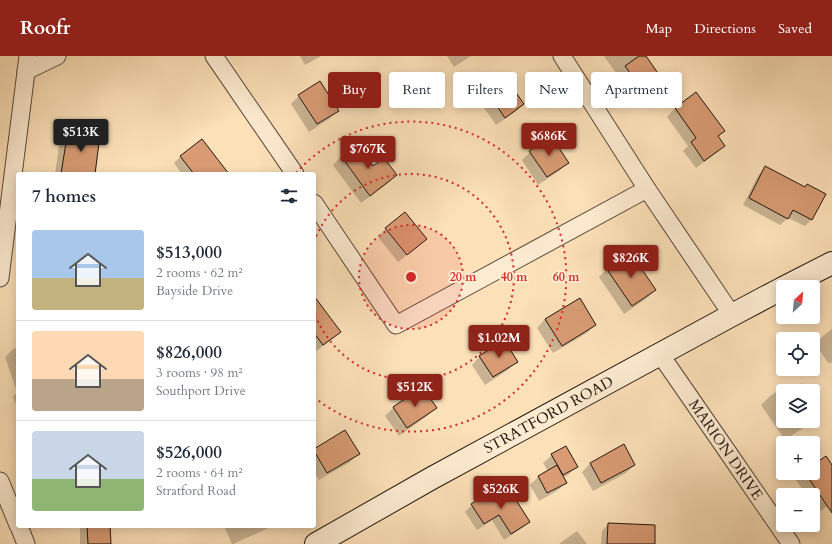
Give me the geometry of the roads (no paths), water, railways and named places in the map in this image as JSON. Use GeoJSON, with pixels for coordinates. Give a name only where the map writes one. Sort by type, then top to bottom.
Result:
{"type":"FeatureCollection","features":[{"type":"Feature","properties":{"kind":"main road","name":"STRATFORD ROAD"},"geometry":{"type":"LineString","coordinates":[[799,280],[832,263]]}},
{"type":"Feature","properties":{"kind":"main road","name":"STRATFORD ROAD"},"geometry":{"type":"LineString","coordinates":[[319,543],[432,478],[776,292]]}},
{"type":"Feature","properties":{"kind":"street"},"geometry":{"type":"LineString","coordinates":[[0,278],[27,64],[57,56]]}},
{"type":"Feature","properties":{"kind":"street"},"geometry":{"type":"LineString","coordinates":[[214,56],[293,172]]}},
{"type":"Feature","properties":{"kind":"street"},"geometry":{"type":"LineString","coordinates":[[562,56],[647,189],[732,315]]}},
{"type":"Feature","properties":{"kind":"street"},"geometry":{"type":"LineString","coordinates":[[316,206],[396,325],[647,189]]}},
{"type":"Feature","properties":{"kind":"street","name":"MARION DRIVE"},"geometry":{"type":"LineString","coordinates":[[660,354],[791,544]]}},
{"type":"Feature","properties":{"kind":"street"},"geometry":{"type":"LineString","coordinates":[[0,481],[16,520]]}},
{"type":"Feature","properties":{"kind":"street"},"geometry":{"type":"LineString","coordinates":[[19,528],[26,544]]}}]}
